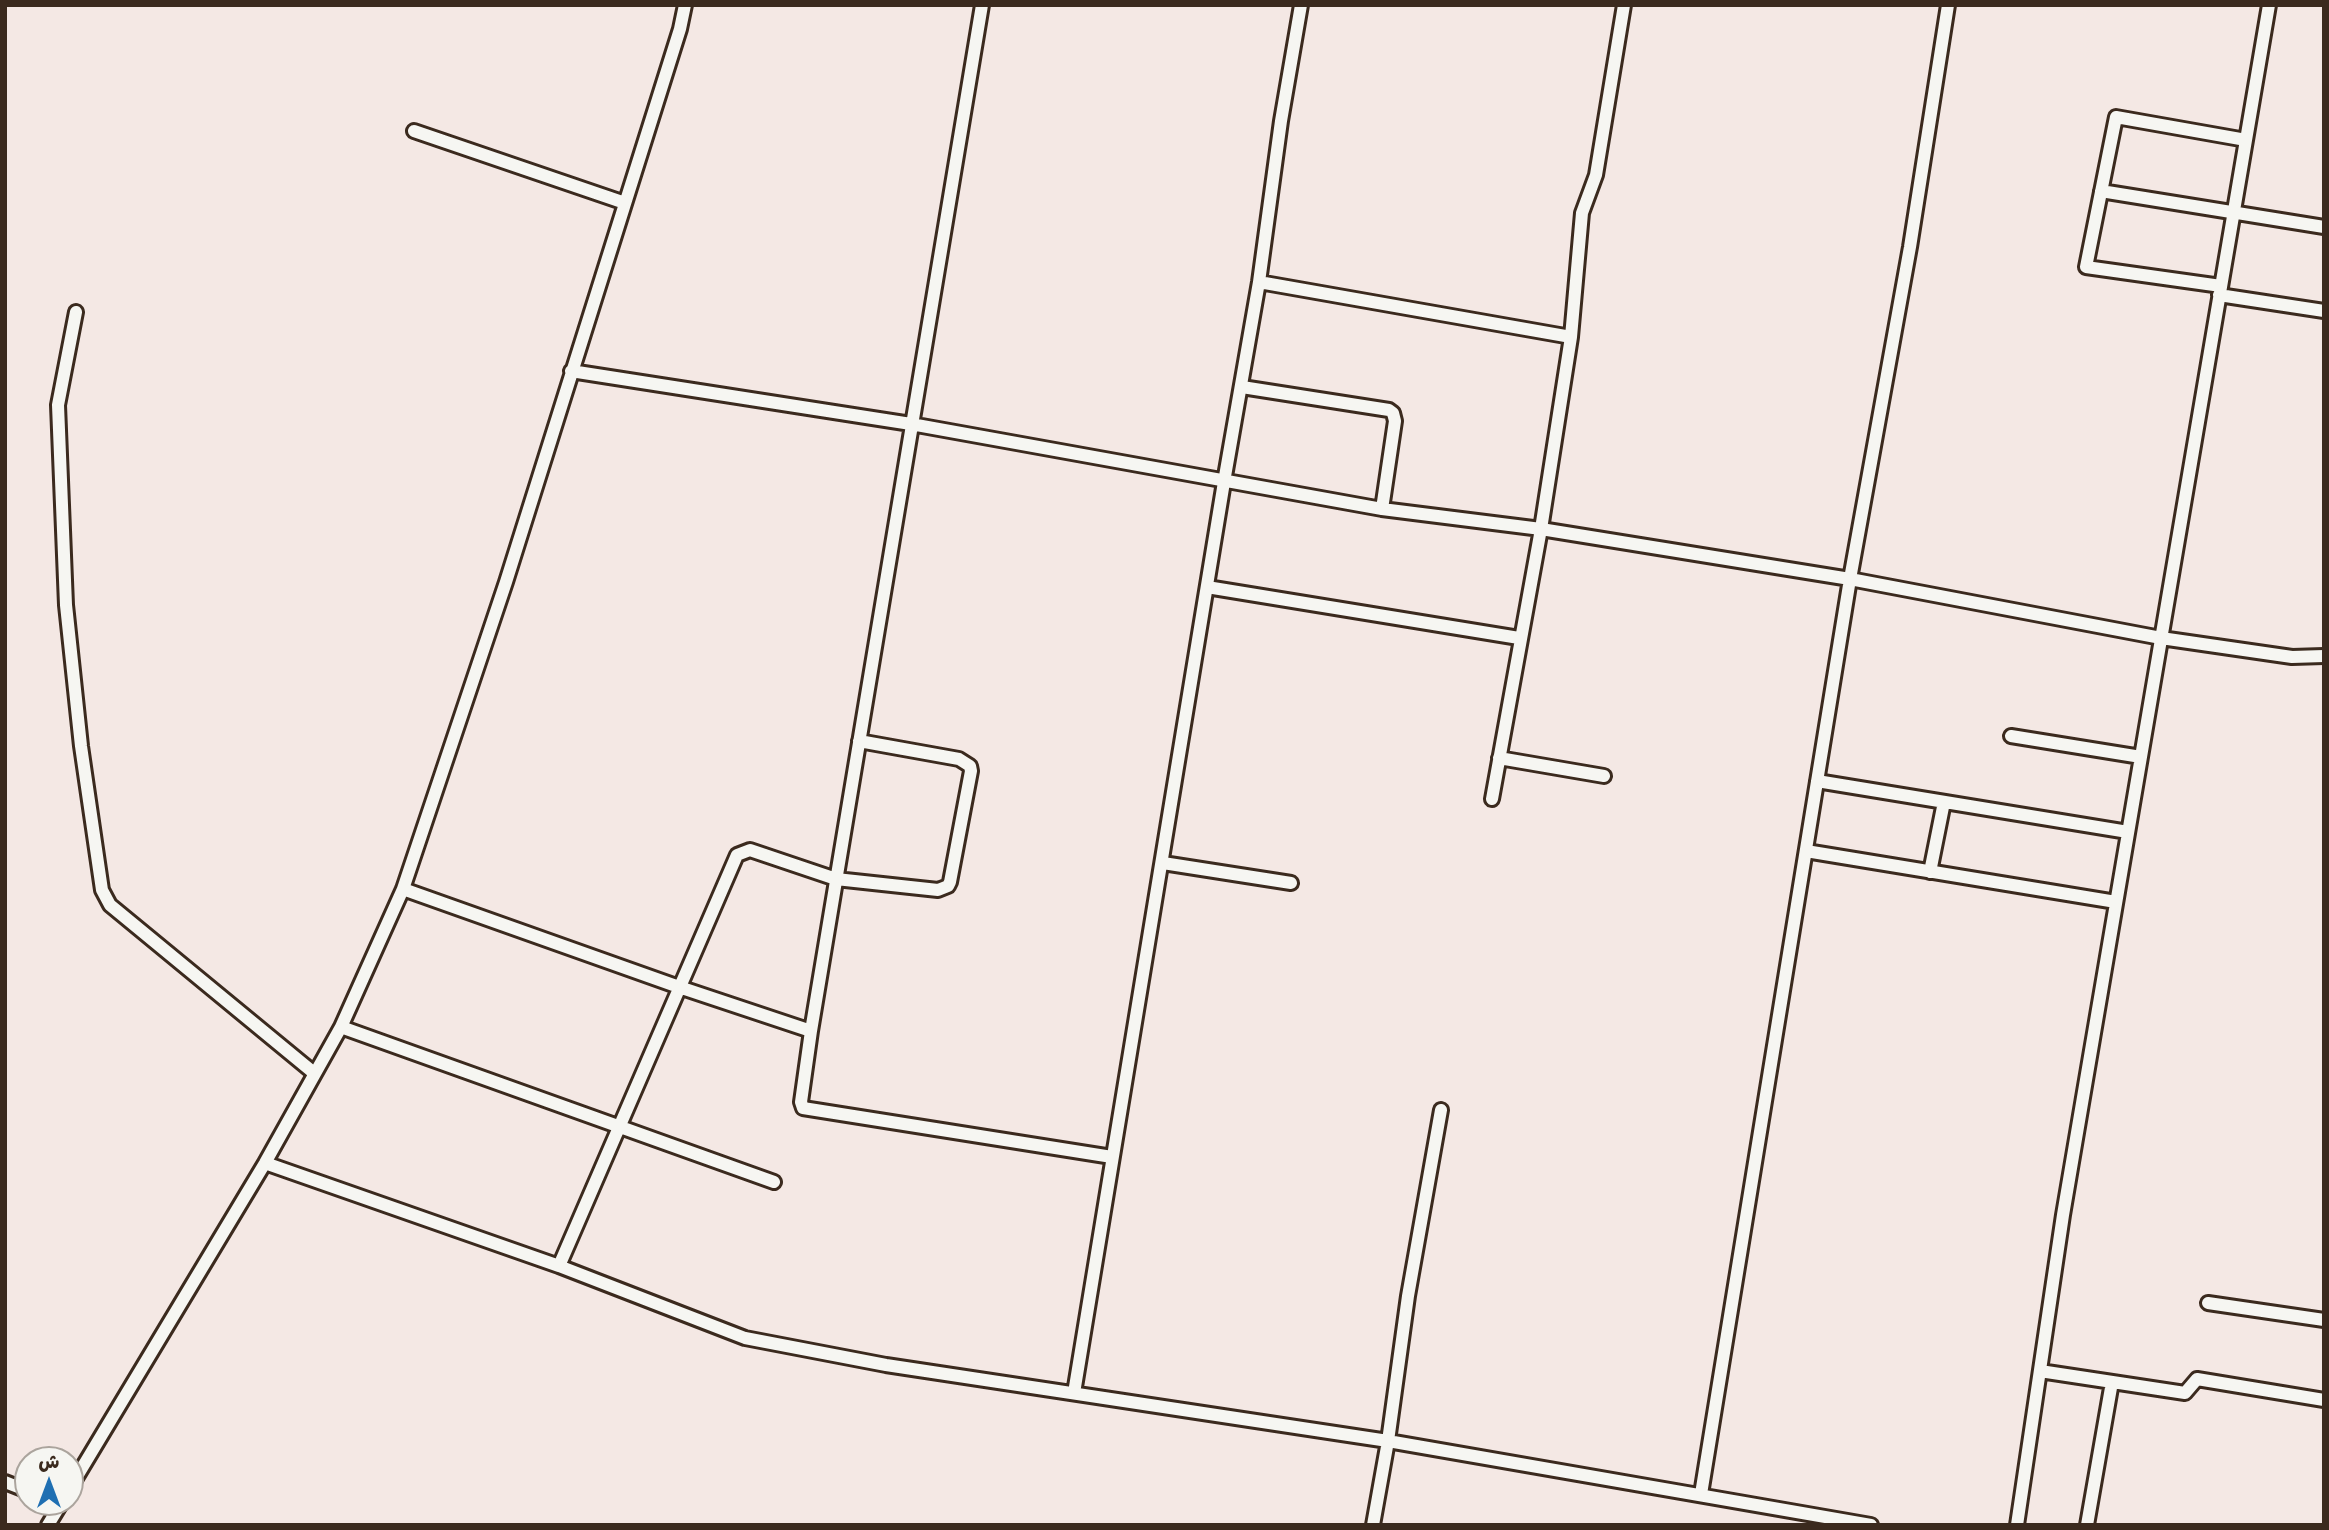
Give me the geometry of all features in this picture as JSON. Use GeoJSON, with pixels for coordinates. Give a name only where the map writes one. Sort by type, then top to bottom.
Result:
{"type":"FeatureCollection","features":[{"type":"Feature","properties":{"kind":"street"},"geometry":{"type":"LineString","coordinates":[[84,1465],[265,1163],[341,1027],[403,889],[506,582],[680,29],[685,5]]}},
{"type":"Feature","properties":{"kind":"street"},"geometry":{"type":"LineString","coordinates":[[982,5],[801,1102],[803,1108],[1112,1157]]}},
{"type":"Feature","properties":{"kind":"street"},"geometry":{"type":"LineString","coordinates":[[1074,1393],[1224,482],[1242,387],[1301,5]]}},
{"type":"Feature","properties":{"kind":"street"},"geometry":{"type":"LineString","coordinates":[[1492,799],[1519,638],[1541,529],[1571,337],[1582,213],[1596,175],[1624,5]]}},
{"type":"Feature","properties":{"kind":"street"},"geometry":{"type":"LineString","coordinates":[[1701,1494],[1850,579],[1910,247],[1948,5]]}},
{"type":"Feature","properties":{"kind":"street"},"geometry":{"type":"LineString","coordinates":[[2017,1525],[2063,1215],[2269,5]]}},
{"type":"Feature","properties":{"kind":"street"},"geometry":{"type":"LineString","coordinates":[[2246,140],[2116,117],[2086,267],[2324,311]]}},
{"type":"Feature","properties":{"kind":"street"},"geometry":{"type":"LineString","coordinates":[[414,131],[625,203]]}},
{"type":"Feature","properties":{"kind":"street"},"geometry":{"type":"LineString","coordinates":[[2101,191],[2324,227]]}},
{"type":"Feature","properties":{"kind":"street"},"geometry":{"type":"LineString","coordinates":[[1259,282],[1571,337]]}},
{"type":"Feature","properties":{"kind":"street"},"geometry":{"type":"LineString","coordinates":[[76,312],[58,405],[66,605],[81,746],[102,890],[110,905],[314,1073]]}},
{"type":"Feature","properties":{"kind":"street"},"geometry":{"type":"LineString","coordinates":[[571,371],[911,424],[1382,509],[1541,529],[1850,579],[2161,638],[2292,657],[2324,656]]}},
{"type":"Feature","properties":{"kind":"street"},"geometry":{"type":"LineString","coordinates":[[1242,387],[1389,410],[1393,413],[1395,421],[1382,509]]}},
{"type":"Feature","properties":{"kind":"street"},"geometry":{"type":"LineString","coordinates":[[1207,587],[1519,638]]}},
{"type":"Feature","properties":{"kind":"street"},"geometry":{"type":"LineString","coordinates":[[2011,736],[2141,757]]}},
{"type":"Feature","properties":{"kind":"street"},"geometry":{"type":"LineString","coordinates":[[559,1266],[737,855],[750,850],[836,879],[932,889],[948,886],[970,766],[959,759],[859,741]]}},
{"type":"Feature","properties":{"kind":"street"},"geometry":{"type":"LineString","coordinates":[[1499,758],[1604,776]]}},
{"type":"Feature","properties":{"kind":"street"},"geometry":{"type":"LineString","coordinates":[[1817,781],[2128,832]]}},
{"type":"Feature","properties":{"kind":"street"},"geometry":{"type":"LineString","coordinates":[[1930,872],[1944,802]]}},
{"type":"Feature","properties":{"kind":"street"},"geometry":{"type":"LineString","coordinates":[[1806,851],[2116,902]]}},
{"type":"Feature","properties":{"kind":"street"},"geometry":{"type":"LineString","coordinates":[[1163,863],[1291,883]]}},
{"type":"Feature","properties":{"kind":"street"},"geometry":{"type":"LineString","coordinates":[[403,889],[811,1031]]}},
{"type":"Feature","properties":{"kind":"street"},"geometry":{"type":"LineString","coordinates":[[341,1027],[774,1182]]}},
{"type":"Feature","properties":{"kind":"street"},"geometry":{"type":"LineString","coordinates":[[1373,1525],[1388,1441],[1408,1296],[1441,1110]]}},
{"type":"Feature","properties":{"kind":"street"},"geometry":{"type":"LineString","coordinates":[[265,1163],[559,1266],[745,1338],[886,1365],[1388,1441],[1871,1525]]}},
{"type":"Feature","properties":{"kind":"street"},"geometry":{"type":"LineString","coordinates":[[2208,1303],[2324,1320]]}},
{"type":"Feature","properties":{"kind":"street"},"geometry":{"type":"LineString","coordinates":[[2040,1371],[2185,1393],[2197,1379],[2324,1400]]}},
{"type":"Feature","properties":{"kind":"street"},"geometry":{"type":"LineString","coordinates":[[2087,1525],[2112,1382]]}}]}
